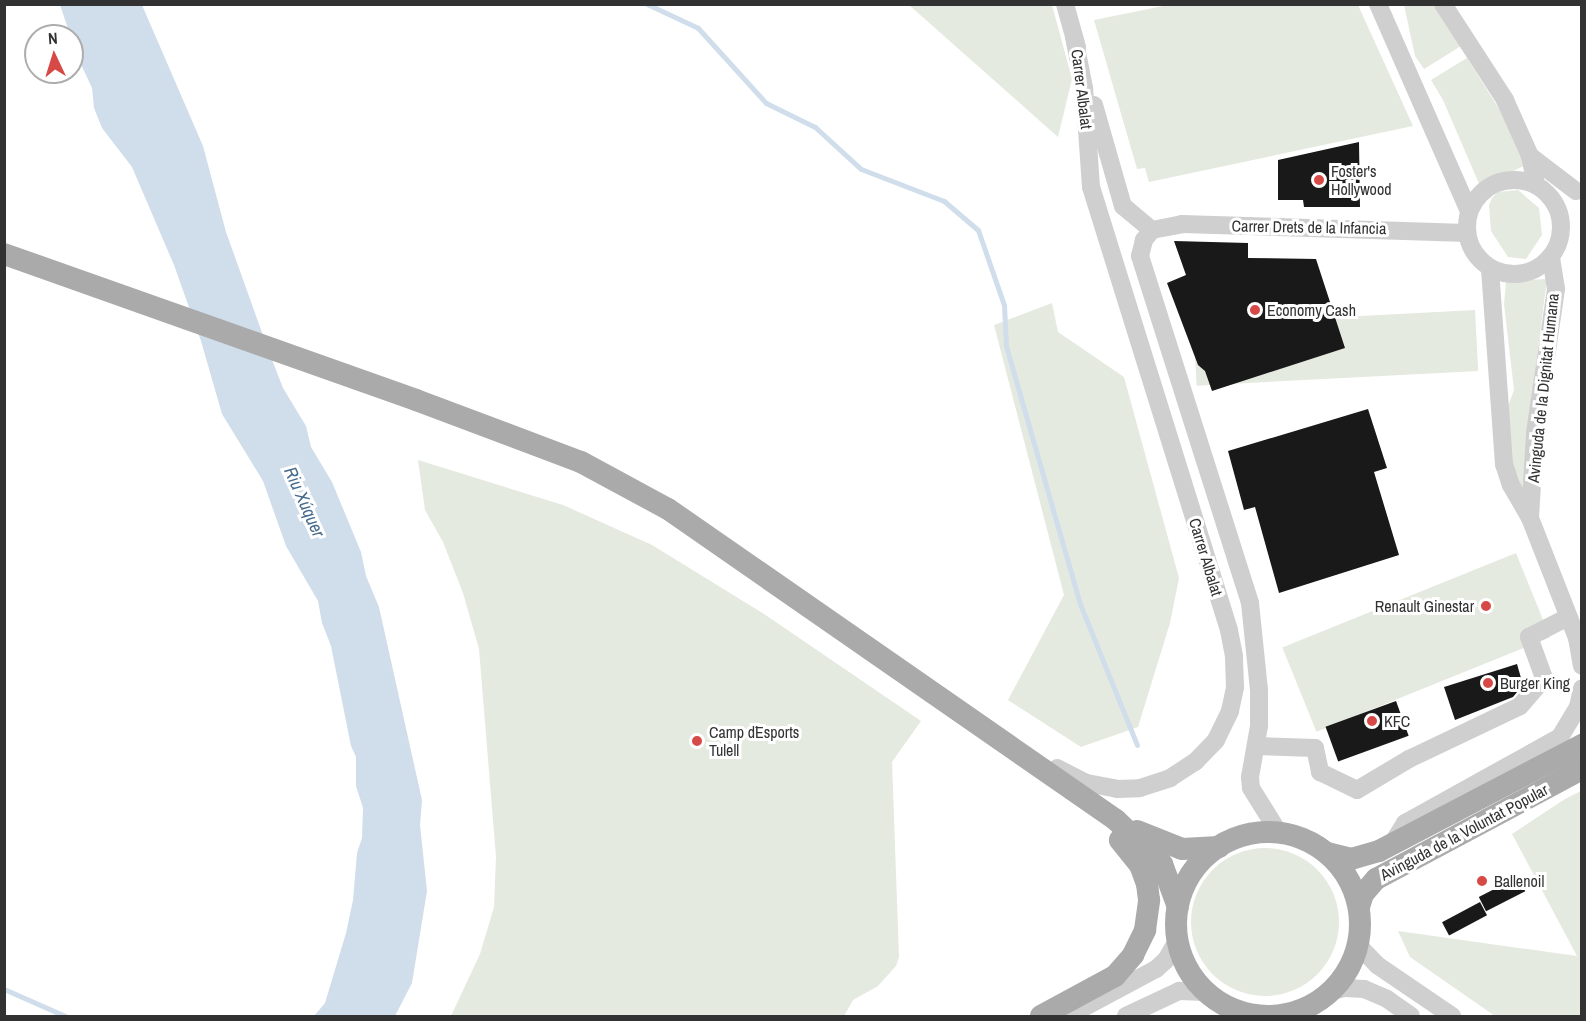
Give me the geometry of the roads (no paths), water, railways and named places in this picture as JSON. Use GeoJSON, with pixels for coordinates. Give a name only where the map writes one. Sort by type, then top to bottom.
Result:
{"type":"FeatureCollection","features":[{"type":"Feature","properties":{"kind":"main road"},"geometry":{"type":"LineString","coordinates":[[4,254],[465,418],[580,462],[668,509],[1116,820],[1160,842],[1182,849],[1219,847]]}},
{"type":"Feature","properties":{"kind":"main road"},"geometry":{"type":"LineString","coordinates":[[993,734],[1053,791],[1129,848],[1148,884],[1149,900],[1145,930],[1124,966],[1106,982],[1041,1017]]}},
{"type":"Feature","properties":{"kind":"main road","name":"Avinguda de la Voluntat Popular"},"geometry":{"type":"LineString","coordinates":[[1327,853],[1351,859],[1366,856],[1581,745]]}},
{"type":"Feature","properties":{"kind":"main road","name":"Avinguda de la Voluntat Popular"},"geometry":{"type":"LineString","coordinates":[[1359,907],[1369,886],[1382,875],[1581,769]]}},
{"type":"Feature","properties":{"kind":"main road"},"geometry":{"type":"LineString","coordinates":[[1116,820],[1161,864],[1178,907]]}},
{"type":"Feature","properties":{"kind":"main road"},"geometry":{"type":"LineString","coordinates":[[1258,833],[1279,833],[1304,840],[1327,853],[1341,869],[1352,887],[1359,907],[1358,945],[1348,970],[1332,992],[1309,1007],[1282,1016],[1255,1016],[1228,1008],[1205,992],[1187,969],[1177,941],[1178,907],[1188,879],[1197,867],[1219,847],[1238,838],[1258,833]]}},
{"type":"Feature","properties":{"kind":"street","name":"Carrer Albalat"},"geometry":{"type":"LineString","coordinates":[[1065,4],[1123,206],[1152,230],[1144,240],[1140,256],[1250,603],[1259,690],[1256,746],[1250,777],[1251,788],[1279,833]]}},
{"type":"Feature","properties":{"kind":"street"},"geometry":{"type":"LineString","coordinates":[[1378,4],[1469,211]]}},
{"type":"Feature","properties":{"kind":"street"},"geometry":{"type":"LineString","coordinates":[[1443,4],[1505,100],[1530,156],[1536,185]]}},
{"type":"Feature","properties":{"kind":"street","name":"Carrer Albalat"},"geometry":{"type":"LineString","coordinates":[[914,679],[1011,736],[1068,775],[1087,783],[1117,789],[1152,785],[1182,772],[1212,745],[1230,711],[1235,670],[1228,630],[1091,187],[1085,98],[1074,37]]}},
{"type":"Feature","properties":{"kind":"street"},"geometry":{"type":"LineString","coordinates":[[1530,156],[1576,191]]}},
{"type":"Feature","properties":{"kind":"street"},"geometry":{"type":"LineString","coordinates":[[1521,180],[1536,185],[1551,197],[1561,216],[1560,243],[1551,258],[1530,273],[1503,274],[1490,269],[1479,260],[1471,247],[1467,233],[1469,211],[1477,197],[1490,187],[1504,181],[1521,180]]}},
{"type":"Feature","properties":{"kind":"street","name":"Carrer Drets de la Infancia"},"geometry":{"type":"LineString","coordinates":[[1152,230],[1182,224],[1467,233]]}},
{"type":"Feature","properties":{"kind":"street","name":"Avinguda de la Dignitat Humana"},"geometry":{"type":"LineString","coordinates":[[1530,518],[1535,433],[1556,289],[1551,258]]}},
{"type":"Feature","properties":{"kind":"street","name":"Avinguda de la Dignitat Humana"},"geometry":{"type":"LineString","coordinates":[[1490,269],[1504,464],[1511,485],[1530,518],[1579,642]]}},
{"type":"Feature","properties":{"kind":"street"},"geometry":{"type":"LineString","coordinates":[[1256,746],[1315,748],[1320,772],[1357,790],[1409,759],[1520,706],[1544,678],[1529,637],[1568,617]]}},
{"type":"Feature","properties":{"kind":"street"},"geometry":{"type":"LineString","coordinates":[[1579,642],[1581,666]]}},
{"type":"Feature","properties":{"kind":"street","name":"Avinguda de la Voluntat Popular"},"geometry":{"type":"LineString","coordinates":[[1392,844],[1405,823],[1560,737],[1578,706],[1581,688]]}},
{"type":"Feature","properties":{"kind":"street"},"geometry":{"type":"LineString","coordinates":[[1068,1017],[1156,969],[1166,960],[1177,941]]}},
{"type":"Feature","properties":{"kind":"street"},"geometry":{"type":"LineString","coordinates":[[1358,945],[1377,965],[1452,1017]]}},
{"type":"Feature","properties":{"kind":"street"},"geometry":{"type":"LineString","coordinates":[[1332,992],[1345,988],[1364,989],[1387,999],[1411,1017]]}},
{"type":"Feature","properties":{"kind":"street"},"geometry":{"type":"LineString","coordinates":[[1126,1017],[1179,992],[1205,992]]}},
{"type":"Feature","properties":{"kind":"water","name":"Riu Xúquer"},"geometry":{"type":"Polygon","coordinates":[[[60,5],[142,5],[203,146],[226,232],[283,388],[306,426],[311,447],[332,482],[361,552],[366,576],[379,607],[422,800],[420,825],[427,891],[412,983],[395,1016],[314,1016],[325,1003],[346,933],[353,900],[357,853],[362,838],[363,808],[356,786],[356,757],[351,746],[331,646],[322,623],[318,601],[286,546],[263,481],[222,414],[201,341],[174,265],[132,167],[102,128],[94,108],[92,88],[84,71],[84,24],[66,24],[60,5]]]}},
{"type":"Feature","properties":{"kind":"waterway"},"geometry":{"type":"LineString","coordinates":[[647,4],[698,28],[766,103],[815,127],[861,169],[944,201],[978,230],[1004,305],[1006,346],[1080,604],[1137,745]]}},
{"type":"Feature","properties":{"kind":"waterway"},"geometry":{"type":"LineString","coordinates":[[4,989],[65,1016]]}},
{"type":"Feature","properties":{"kind":"place","name":"Foster's Hollywood"},"geometry":{"type":"Point","coordinates":[1319,180]}},
{"type":"Feature","properties":{"kind":"place","name":"Economy Cash"},"geometry":{"type":"Point","coordinates":[1255,310]}},
{"type":"Feature","properties":{"kind":"place","name":"Renault Ginestar"},"geometry":{"type":"Point","coordinates":[1486,606]}},
{"type":"Feature","properties":{"kind":"place","name":"Burger King"},"geometry":{"type":"Point","coordinates":[1488,683]}},
{"type":"Feature","properties":{"kind":"place","name":"KFC"},"geometry":{"type":"Point","coordinates":[1372,721]}},
{"type":"Feature","properties":{"kind":"place","name":"Camp d´Esports Tulell"},"geometry":{"type":"Point","coordinates":[697,741]}},
{"type":"Feature","properties":{"kind":"place","name":"Ballenoil"},"geometry":{"type":"Point","coordinates":[1482,881]}}]}
